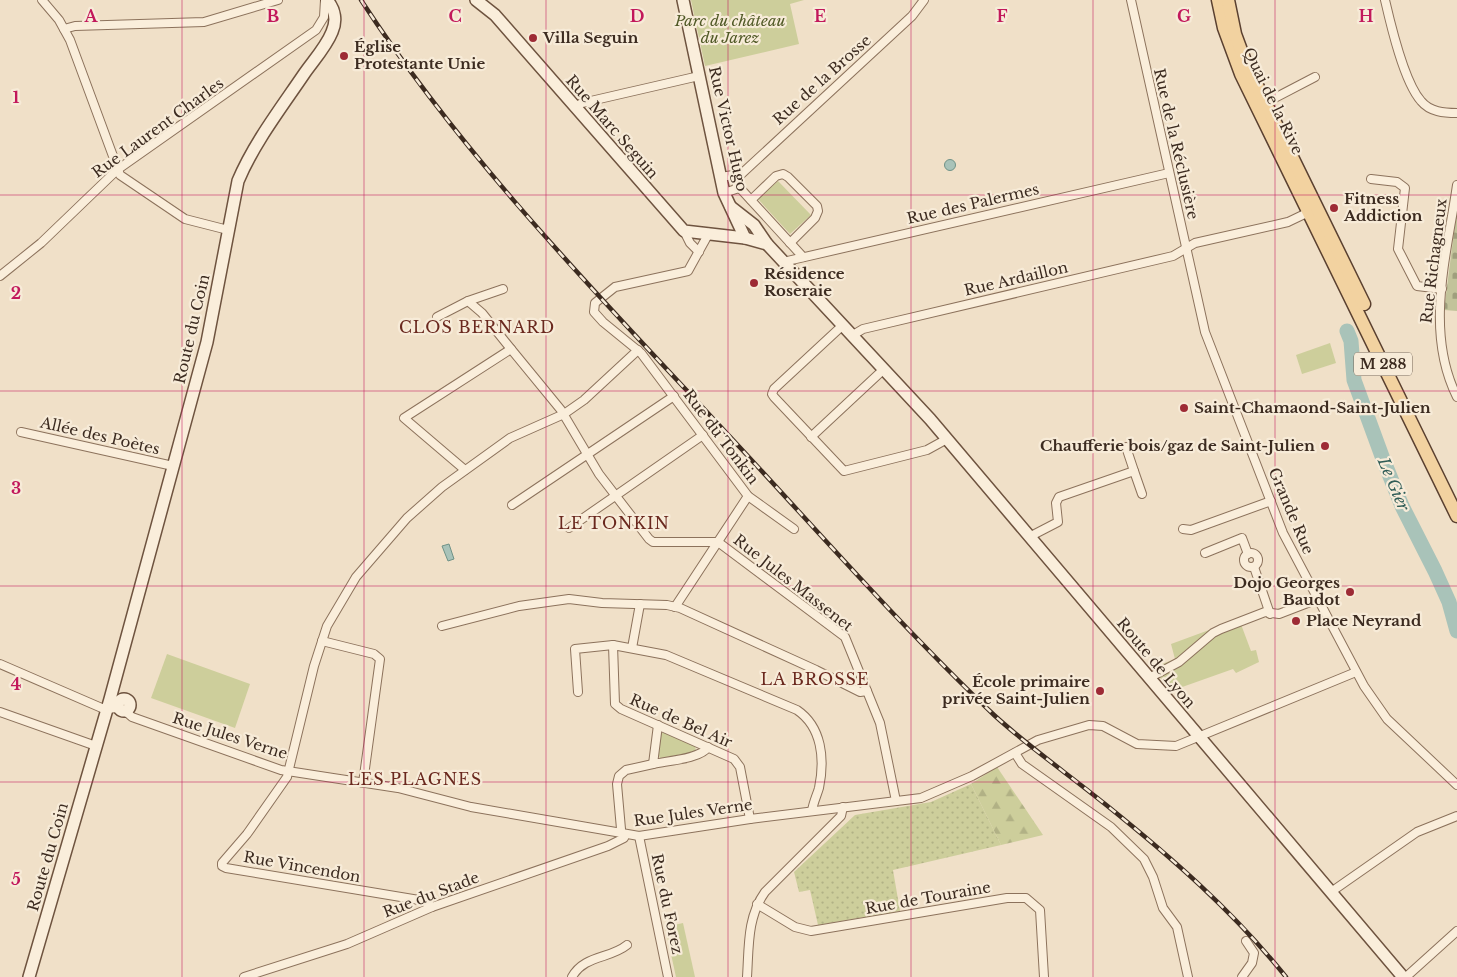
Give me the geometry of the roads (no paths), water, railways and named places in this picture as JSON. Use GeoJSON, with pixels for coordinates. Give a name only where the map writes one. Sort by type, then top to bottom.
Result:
{"type":"FeatureCollection","features":[{"type":"Feature","properties":{"kind":"main road","name":"Route du Coin"},"geometry":{"type":"LineString","coordinates":[[29,977],[107,709],[212,324],[234,193],[243,168],[333,32],[335,15],[333,7],[326,0]]}},
{"type":"Feature","properties":{"kind":"main road","name":"Rue Marc Seguin"},"geometry":{"type":"LineString","coordinates":[[478,0],[495,15],[684,231]]}},
{"type":"Feature","properties":{"kind":"main road","name":"Rue Victor Hugo"},"geometry":{"type":"LineString","coordinates":[[683,0],[724,193],[741,234],[746,238],[767,244]]}},
{"type":"Feature","properties":{"kind":"main road","name":"Quai de la Rive"},"geometry":{"type":"LineString","coordinates":[[1218,0],[1231,53],[1314,210]]}},
{"type":"Feature","properties":{"kind":"main road","name":"Quai de la Rive"},"geometry":{"type":"LineString","coordinates":[[1228,0],[1239,48],[1314,210]]}},
{"type":"Feature","properties":{"kind":"main road","name":"Rue Victor Hugo"},"geometry":{"type":"LineString","coordinates":[[731,207],[754,225],[767,244],[884,369]]}},
{"type":"Feature","properties":{"kind":"main road","name":"M 288"},"geometry":{"type":"LineString","coordinates":[[1314,210],[1457,498]]}},
{"type":"Feature","properties":{"kind":"main road","name":"M 288"},"geometry":{"type":"LineString","coordinates":[[1314,210],[1457,516]]}},
{"type":"Feature","properties":{"kind":"main road"},"geometry":{"type":"LineString","coordinates":[[684,231],[746,238],[755,233],[754,225]]}},
{"type":"Feature","properties":{"kind":"main road","name":"Route de Lyon"},"geometry":{"type":"LineString","coordinates":[[884,369],[947,439],[1404,977]]}},
{"type":"Feature","properties":{"kind":"main road"},"geometry":{"type":"LineString","coordinates":[[102,725],[122,707],[113,687]]}},
{"type":"Feature","properties":{"kind":"street"},"geometry":{"type":"LineString","coordinates":[[42,0],[64,29],[72,47],[117,170],[127,182],[185,219],[228,230]]}},
{"type":"Feature","properties":{"kind":"street"},"geometry":{"type":"LineString","coordinates":[[64,29],[74,26],[204,22],[278,0]]}},
{"type":"Feature","properties":{"kind":"street"},"geometry":{"type":"LineString","coordinates":[[326,0],[324,16],[316,30],[329,38]]}},
{"type":"Feature","properties":{"kind":"street","name":"Rue de la Brosse"},"geometry":{"type":"LineString","coordinates":[[737,178],[912,16],[924,0]]}},
{"type":"Feature","properties":{"kind":"street","name":"Rue de la Réclusière"},"geometry":{"type":"LineString","coordinates":[[1131,0],[1196,294]]}},
{"type":"Feature","properties":{"kind":"street"},"geometry":{"type":"LineString","coordinates":[[1385,0],[1400,54],[1422,102],[1439,112],[1457,112]]}},
{"type":"Feature","properties":{"kind":"street","name":"Rue Laurent Charles"},"geometry":{"type":"LineString","coordinates":[[0,276],[41,243],[117,170],[316,30]]}},
{"type":"Feature","properties":{"kind":"street"},"geometry":{"type":"LineString","coordinates":[[574,107],[582,103],[699,76]]}},
{"type":"Feature","properties":{"kind":"street"},"geometry":{"type":"LineString","coordinates":[[1265,103],[1315,77]]}},
{"type":"Feature","properties":{"kind":"street","name":"Rue des Palermes"},"geometry":{"type":"LineString","coordinates":[[784,262],[1169,173]]}},
{"type":"Feature","properties":{"kind":"street"},"geometry":{"type":"LineString","coordinates":[[751,200],[776,176],[783,174],[817,206],[818,211],[815,218],[790,243]]}},
{"type":"Feature","properties":{"kind":"street"},"geometry":{"type":"LineString","coordinates":[[720,177],[733,175],[737,178],[738,186],[803,257]]}},
{"type":"Feature","properties":{"kind":"street"},"geometry":{"type":"LineString","coordinates":[[1371,179],[1397,182],[1404,188],[1399,252],[1417,286],[1442,289]]}},
{"type":"Feature","properties":{"kind":"street","name":"Rue Richagneux"},"geometry":{"type":"LineString","coordinates":[[1457,185],[1439,313],[1439,338],[1448,378],[1457,397]]}},
{"type":"Feature","properties":{"kind":"street"},"geometry":{"type":"LineString","coordinates":[[724,193],[738,186]]}},
{"type":"Feature","properties":{"kind":"street","name":"Rue Ardaillon"},"geometry":{"type":"LineString","coordinates":[[853,335],[863,329],[1173,256],[1195,243],[1288,222],[1314,210]]}},
{"type":"Feature","properties":{"kind":"street"},"geometry":{"type":"LineString","coordinates":[[684,231],[690,243],[699,252]]}},
{"type":"Feature","properties":{"kind":"street"},"geometry":{"type":"LineString","coordinates":[[289,770],[322,641],[335,611],[356,577],[407,518],[465,470],[516,435],[564,414],[598,388],[638,350],[598,317],[594,312],[595,303],[615,287],[685,273],[709,233]]}},
{"type":"Feature","properties":{"kind":"street"},"geometry":{"type":"LineString","coordinates":[[437,317],[468,301],[503,289]]}},
{"type":"Feature","properties":{"kind":"street","name":"Grande Rue"},"geometry":{"type":"LineString","coordinates":[[1196,294],[1206,332],[1283,533],[1356,672],[1377,707],[1457,784]]}},
{"type":"Feature","properties":{"kind":"street"},"geometry":{"type":"LineString","coordinates":[[468,301],[482,313],[564,414]]}},
{"type":"Feature","properties":{"kind":"street"},"geometry":{"type":"LineString","coordinates":[[843,324],[774,389],[772,394],[844,470],[927,450],[947,439]]}},
{"type":"Feature","properties":{"kind":"street"},"geometry":{"type":"LineString","coordinates":[[465,470],[404,418],[512,349]]}},
{"type":"Feature","properties":{"kind":"street","name":"Rue du Tonkin"},"geometry":{"type":"LineString","coordinates":[[638,350],[748,496],[794,529]]}},
{"type":"Feature","properties":{"kind":"street"},"geometry":{"type":"LineString","coordinates":[[811,437],[884,369]]}},
{"type":"Feature","properties":{"kind":"street"},"geometry":{"type":"LineString","coordinates":[[512,505],[674,396]]}},
{"type":"Feature","properties":{"kind":"street","name":"Rue Jules Massenet"},"geometry":{"type":"LineString","coordinates":[[564,414],[587,456],[651,541],[718,542],[845,637],[882,729],[896,801]]}},
{"type":"Feature","properties":{"kind":"street","name":"Allée des Poètes"},"geometry":{"type":"LineString","coordinates":[[22,432],[173,466]]}},
{"type":"Feature","properties":{"kind":"street"},"geometry":{"type":"LineString","coordinates":[[569,528],[703,435]]}},
{"type":"Feature","properties":{"kind":"street"},"geometry":{"type":"LineString","coordinates":[[1126,447],[1142,494]]}},
{"type":"Feature","properties":{"kind":"street"},"geometry":{"type":"LineString","coordinates":[[1029,537],[1058,522],[1056,503],[1059,496],[1134,471]]}},
{"type":"Feature","properties":{"kind":"street"},"geometry":{"type":"LineString","coordinates":[[675,607],[748,496]]}},
{"type":"Feature","properties":{"kind":"street"},"geometry":{"type":"LineString","coordinates":[[1183,529],[1191,530],[1271,501]]}},
{"type":"Feature","properties":{"kind":"street"},"geometry":{"type":"LineString","coordinates":[[1205,553],[1242,538],[1248,554],[1245,560],[1246,564],[1254,566],[1270,614]]}},
{"type":"Feature","properties":{"kind":"street"},"geometry":{"type":"LineString","coordinates":[[442,626],[519,606],[569,599],[675,607],[816,670],[860,692],[867,691]]}},
{"type":"Feature","properties":{"kind":"street"},"geometry":{"type":"LineString","coordinates":[[1149,678],[1180,662],[1213,633],[1265,612],[1279,614],[1318,599]]}},
{"type":"Feature","properties":{"kind":"street"},"geometry":{"type":"LineString","coordinates":[[632,648],[640,604]]}},
{"type":"Feature","properties":{"kind":"street"},"geometry":{"type":"LineString","coordinates":[[322,641],[374,654],[380,659],[363,783]]}},
{"type":"Feature","properties":{"kind":"street"},"geometry":{"type":"LineString","coordinates":[[578,692],[575,649],[613,645],[681,660],[797,710],[807,717],[814,727],[821,754],[820,778],[812,810]]}},
{"type":"Feature","properties":{"kind":"street","name":"Rue de Bel Air"},"geometry":{"type":"LineString","coordinates":[[613,645],[615,704],[621,709],[734,759],[740,767],[750,819]]}},
{"type":"Feature","properties":{"kind":"street"},"geometry":{"type":"LineString","coordinates":[[0,664],[107,709],[122,707]]}},
{"type":"Feature","properties":{"kind":"street","name":"Rue Jules Verne"},"geometry":{"type":"LineString","coordinates":[[122,707],[132,718],[281,770],[398,788],[471,807],[639,836],[812,810],[918,798],[938,792],[1038,740],[1089,725],[1108,728],[1132,743],[1156,747],[1176,746],[1200,738],[1356,672]]}},
{"type":"Feature","properties":{"kind":"street"},"geometry":{"type":"LineString","coordinates":[[0,712],[96,746]]}},
{"type":"Feature","properties":{"kind":"street"},"geometry":{"type":"LineString","coordinates":[[653,764],[658,725]]}},
{"type":"Feature","properties":{"kind":"street"},"geometry":{"type":"LineString","coordinates":[[623,832],[617,784],[619,776],[626,770],[694,756],[703,753],[708,747]]}},
{"type":"Feature","properties":{"kind":"street"},"geometry":{"type":"LineString","coordinates":[[1015,753],[1022,764],[1105,823],[1135,848],[1144,859],[1153,877],[1163,908],[1177,927],[1188,977]]}},
{"type":"Feature","properties":{"kind":"street","name":"Rue Vincendon"},"geometry":{"type":"LineString","coordinates":[[289,770],[284,781],[252,826],[222,862],[223,867],[418,900],[431,904],[432,907]]}},
{"type":"Feature","properties":{"kind":"street"},"geometry":{"type":"LineString","coordinates":[[747,977],[750,926],[757,904],[765,892],[841,816],[843,807]]}},
{"type":"Feature","properties":{"kind":"street"},"geometry":{"type":"LineString","coordinates":[[1331,892],[1417,832],[1457,816]]}},
{"type":"Feature","properties":{"kind":"street","name":"Rue du Stade"},"geometry":{"type":"LineString","coordinates":[[244,977],[347,944],[432,907],[608,846],[621,840],[623,832]]}},
{"type":"Feature","properties":{"kind":"street","name":"Rue du Forez"},"geometry":{"type":"LineString","coordinates":[[639,836],[668,977]]}},
{"type":"Feature","properties":{"kind":"street","name":"Rue de Touraine"},"geometry":{"type":"LineString","coordinates":[[757,904],[795,927],[810,931],[1007,898],[1026,898],[1034,902],[1040,910],[1044,977]]}},
{"type":"Feature","properties":{"kind":"street"},"geometry":{"type":"LineString","coordinates":[[1404,977],[1455,932]]}},
{"type":"Feature","properties":{"kind":"street"},"geometry":{"type":"LineString","coordinates":[[1242,977],[1252,963],[1254,953],[1246,941]]}},
{"type":"Feature","properties":{"kind":"street"},"geometry":{"type":"LineString","coordinates":[[572,977],[588,961],[619,950],[627,945]]}},
{"type":"Feature","properties":{"kind":"waterway","name":"Le Gier"},"geometry":{"type":"LineString","coordinates":[[1347,331],[1351,341],[1354,380],[1402,506],[1449,602],[1457,631]]}},
{"type":"Feature","properties":{"kind":"railway"},"geometry":{"type":"LineString","coordinates":[[361,0],[400,57],[442,113],[531,220],[923,645],[1007,727],[1130,824],[1223,907],[1286,977]]}},
{"type":"Feature","properties":{"kind":"place","name":"Villa Seguin"},"geometry":{"type":"Point","coordinates":[533,38]}},
{"type":"Feature","properties":{"kind":"place","name":"Église Protestante Unie"},"geometry":{"type":"Point","coordinates":[344,56]}},
{"type":"Feature","properties":{"kind":"place","name":"Fitness Addiction"},"geometry":{"type":"Point","coordinates":[1334,208]}},
{"type":"Feature","properties":{"kind":"place","name":"Résidence Roseraie"},"geometry":{"type":"Point","coordinates":[754,283]}},
{"type":"Feature","properties":{"kind":"place","name":"Saint-Chamaond-Saint-Julien"},"geometry":{"type":"Point","coordinates":[1184,408]}},
{"type":"Feature","properties":{"kind":"place","name":"Chaufferie bois/gaz de Saint-Julien"},"geometry":{"type":"Point","coordinates":[1325,446]}},
{"type":"Feature","properties":{"kind":"place","name":"Dojo Georges Baudot"},"geometry":{"type":"Point","coordinates":[1350,592]}},
{"type":"Feature","properties":{"kind":"place","name":"Place Neyrand"},"geometry":{"type":"Point","coordinates":[1296,621]}},
{"type":"Feature","properties":{"kind":"place","name":"École primaire privée Saint-Julien"},"geometry":{"type":"Point","coordinates":[1100,691]}},
{"type":"Feature","properties":{"kind":"district","name":"CLOS BERNARD"},"geometry":{"type":"Point","coordinates":[477,327]}},
{"type":"Feature","properties":{"kind":"district","name":"LE TONKIN"},"geometry":{"type":"Point","coordinates":[614,523]}},
{"type":"Feature","properties":{"kind":"district","name":"LA BROSSE"},"geometry":{"type":"Point","coordinates":[815,679]}},
{"type":"Feature","properties":{"kind":"district","name":"LES PLAGNES"},"geometry":{"type":"Point","coordinates":[415,779]}},
{"type":"Feature","properties":{"kind":"park label","name":"Parc du château du Jarez"},"geometry":{"type":"Point","coordinates":[730,30]}}]}
